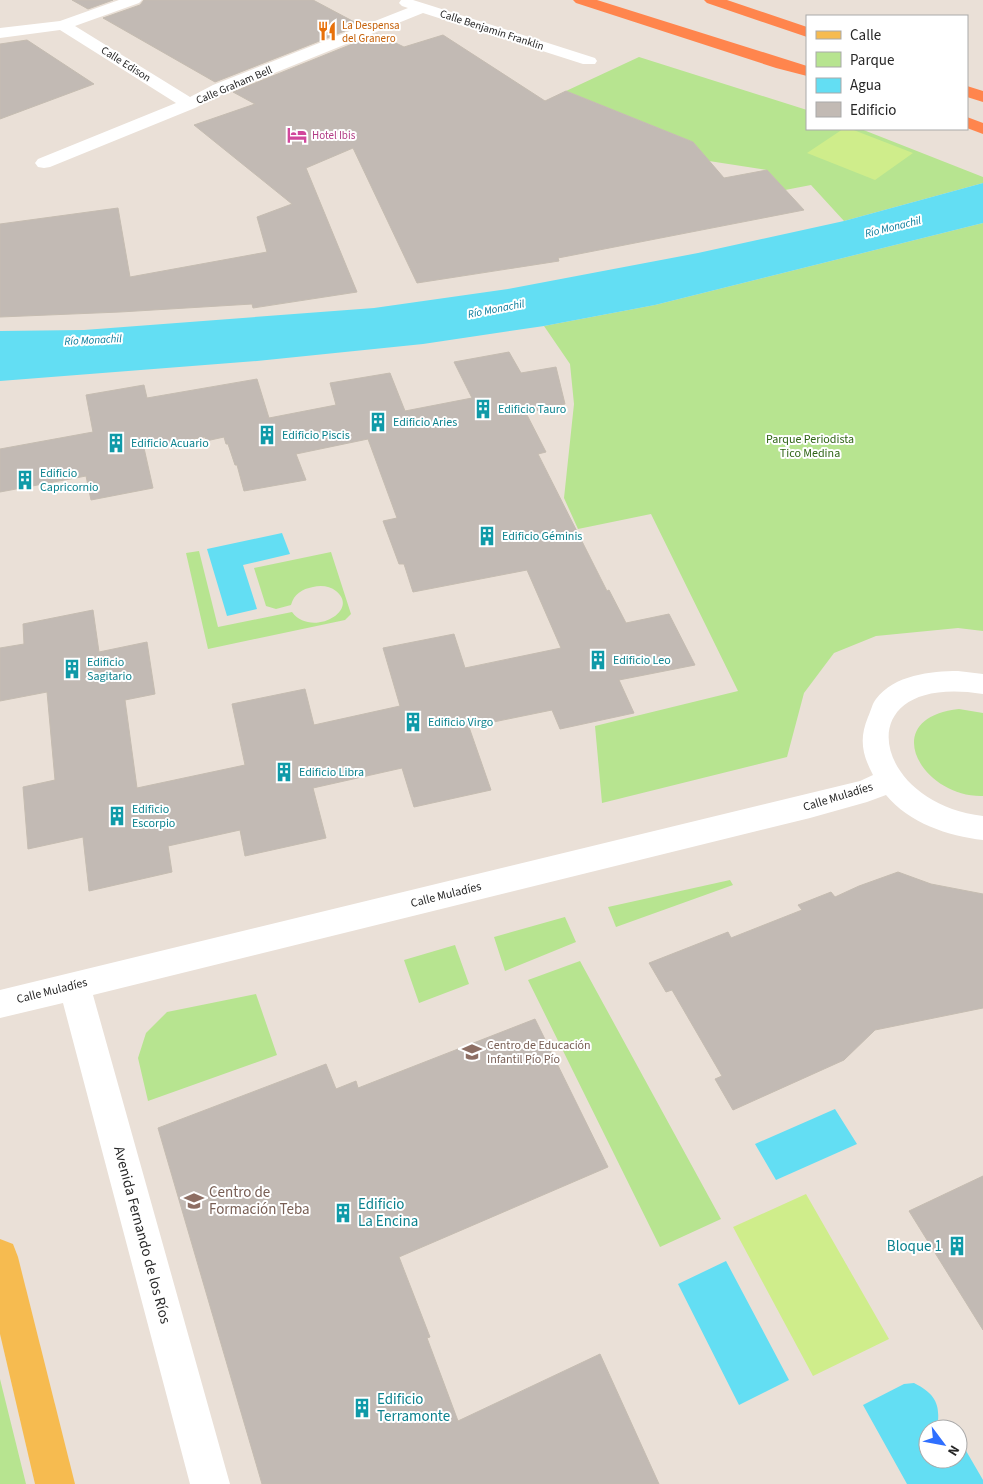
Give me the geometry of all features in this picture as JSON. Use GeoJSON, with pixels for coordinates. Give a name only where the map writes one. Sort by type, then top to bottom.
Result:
{"type":"FeatureCollection","features":[{"type":"Feature","properties":{"kind":"highway"},"geometry":{"type":"LineString","coordinates":[[581,0],[782,65],[806,71]]}},
{"type":"Feature","properties":{"kind":"highway"},"geometry":{"type":"LineString","coordinates":[[712,0],[806,32]]}},
{"type":"Feature","properties":{"kind":"highway"},"geometry":{"type":"LineString","coordinates":[[767,44],[806,58]]}},
{"type":"Feature","properties":{"kind":"highway"},"geometry":{"type":"LineString","coordinates":[[968,91],[983,98]]}},
{"type":"Feature","properties":{"kind":"highway"},"geometry":{"type":"LineString","coordinates":[[968,122],[983,129]]}},
{"type":"Feature","properties":{"kind":"main road"},"geometry":{"type":"LineString","coordinates":[[0,1257],[55,1484]]}},
{"type":"Feature","properties":{"kind":"street"},"geometry":{"type":"LineString","coordinates":[[0,33],[63,25],[134,0]]}},
{"type":"Feature","properties":{"kind":"street","name":"Calle Benjamin Franklin"},"geometry":{"type":"LineString","coordinates":[[395,0],[589,61]]}},
{"type":"Feature","properties":{"kind":"street","name":"Calle Graham Bell"},"geometry":{"type":"LineString","coordinates":[[44,163],[189,104],[219,89],[424,8]]}},
{"type":"Feature","properties":{"kind":"street"},"geometry":{"type":"LineString","coordinates":[[0,16],[11,21],[16,31]]}},
{"type":"Feature","properties":{"kind":"street","name":"Calle Edison"},"geometry":{"type":"LineString","coordinates":[[63,25],[189,104]]}},
{"type":"Feature","properties":{"kind":"street"},"geometry":{"type":"LineString","coordinates":[[983,684],[963,680],[933,681],[907,690],[887,705],[876,727],[874,743],[879,762],[889,780],[910,801],[939,818],[971,828],[983,828]]}},
{"type":"Feature","properties":{"kind":"street","name":"Calle Muladíes"},"geometry":{"type":"LineString","coordinates":[[0,1004],[810,806],[867,791],[889,780]]}},
{"type":"Feature","properties":{"kind":"street","name":"Avenida Fernando de los Ríos"},"geometry":{"type":"LineString","coordinates":[[74,985],[210,1484]]}},
{"type":"Feature","properties":{"kind":"green space"},"geometry":{"type":"Polygon","coordinates":[[[639,57],[806,110],[806,130],[864,130],[983,177],[983,183],[844,221],[811,185],[785,190],[767,170],[709,161],[693,142],[566,91],[639,57]]]}},
{"type":"Feature","properties":{"kind":"green space"},"geometry":{"type":"Polygon","coordinates":[[[842,130],[854,130],[913,153],[875,180],[807,153],[842,130]]]}},
{"type":"Feature","properties":{"kind":"green space","name":"Parque Periodista Tico Medina"},"geometry":{"type":"Polygon","coordinates":[[[983,223],[983,631],[958,628],[876,636],[834,653],[804,693],[787,757],[602,803],[595,726],[738,691],[651,514],[578,529],[564,498],[574,404],[570,364],[544,326],[655,305],[983,223]]]}},
{"type":"Feature","properties":{"kind":"green space"},"geometry":{"type":"Polygon","coordinates":[[[199,551],[218,627],[292,612],[300,619],[310,622],[321,622],[331,619],[342,606],[342,599],[334,589],[316,586],[305,589],[296,595],[291,605],[276,609],[266,606],[254,568],[331,552],[351,614],[345,620],[208,649],[186,553],[199,551]]]}},
{"type":"Feature","properties":{"kind":"green space"},"geometry":{"type":"Polygon","coordinates":[[[959,709],[983,713],[983,796],[961,793],[942,785],[927,772],[917,757],[914,741],[919,727],[934,715],[959,709]]]}},
{"type":"Feature","properties":{"kind":"green space"},"geometry":{"type":"Polygon","coordinates":[[[730,880],[733,885],[616,927],[608,907],[730,880]]]}},
{"type":"Feature","properties":{"kind":"green space"},"geometry":{"type":"Polygon","coordinates":[[[565,917],[576,942],[505,971],[494,937],[565,917]]]}},
{"type":"Feature","properties":{"kind":"green space"},"geometry":{"type":"Polygon","coordinates":[[[455,945],[469,984],[419,1003],[404,960],[455,945]]]}},
{"type":"Feature","properties":{"kind":"green space"},"geometry":{"type":"Polygon","coordinates":[[[580,961],[721,1219],[660,1247],[528,980],[580,961]]]}},
{"type":"Feature","properties":{"kind":"green space"},"geometry":{"type":"Polygon","coordinates":[[[256,994],[277,1055],[148,1101],[138,1058],[146,1033],[167,1012],[256,994]]]}},
{"type":"Feature","properties":{"kind":"green space"},"geometry":{"type":"Polygon","coordinates":[[[806,1194],[889,1339],[813,1376],[733,1227],[806,1194]]]}},
{"type":"Feature","properties":{"kind":"green space"},"geometry":{"type":"Polygon","coordinates":[[[0,1379],[26,1484],[0,1484],[0,1379]]]}},
{"type":"Feature","properties":{"kind":"water","name":"Río Monachil"},"geometry":{"type":"Polygon","coordinates":[[[983,183],[983,223],[655,305],[544,326],[423,344],[257,361],[0,381],[0,331],[84,330],[374,308],[508,289],[698,253],[844,221],[983,183]]]}},
{"type":"Feature","properties":{"kind":"water"},"geometry":{"type":"Polygon","coordinates":[[[282,533],[290,554],[243,565],[257,609],[227,616],[207,549],[282,533]]]}},
{"type":"Feature","properties":{"kind":"water"},"geometry":{"type":"Polygon","coordinates":[[[835,1109],[857,1144],[776,1180],[755,1144],[835,1109]]]}},
{"type":"Feature","properties":{"kind":"water"},"geometry":{"type":"Polygon","coordinates":[[[726,1261],[789,1380],[739,1405],[678,1284],[726,1261]]]}},
{"type":"Feature","properties":{"kind":"water"},"geometry":{"type":"Polygon","coordinates":[[[914,1383],[927,1391],[935,1401],[938,1413],[938,1419],[918,1419],[918,1469],[968,1469],[968,1454],[983,1480],[983,1484],[907,1484],[863,1405],[904,1384],[914,1383]]]}},
{"type":"Feature","properties":{"kind":"building"},"geometry":{"type":"Polygon","coordinates":[[[72,0],[113,0],[88,9],[72,0]]]}},
{"type":"Feature","properties":{"kind":"building"},"geometry":{"type":"Polygon","coordinates":[[[144,0],[313,0],[360,25],[215,82],[103,18],[140,5],[144,0]]]}},
{"type":"Feature","properties":{"kind":"building"},"geometry":{"type":"Polygon","coordinates":[[[377,34],[404,47],[443,35],[545,101],[566,91],[693,142],[724,178],[767,170],[804,210],[558,258],[559,261],[417,283],[353,148],[306,168],[357,292],[253,308],[252,304],[0,317],[0,224],[118,208],[130,277],[267,252],[257,217],[292,204],[194,125],[255,104],[233,92],[377,34]]]}},
{"type":"Feature","properties":{"kind":"building"},"geometry":{"type":"Polygon","coordinates":[[[27,40],[94,84],[0,119],[0,44],[27,40]]]}},
{"type":"Feature","properties":{"kind":"building"},"geometry":{"type":"Polygon","coordinates":[[[509,352],[521,373],[556,367],[565,404],[526,413],[546,452],[538,454],[607,591],[609,590],[626,623],[669,614],[695,665],[619,680],[634,713],[560,729],[552,710],[469,727],[491,790],[414,807],[402,768],[313,788],[326,838],[245,856],[240,830],[168,846],[172,872],[89,891],[83,837],[28,849],[23,787],[55,780],[47,692],[0,701],[0,648],[24,644],[23,624],[93,610],[99,652],[147,642],[155,694],[125,700],[137,788],[245,765],[232,704],[305,689],[314,725],[400,706],[383,648],[454,634],[465,668],[561,648],[527,570],[413,592],[404,564],[399,564],[383,521],[397,518],[368,439],[296,454],[306,480],[244,491],[237,465],[235,465],[224,437],[206,441],[205,437],[144,448],[153,488],[91,500],[86,476],[0,492],[0,449],[93,432],[86,395],[144,385],[147,398],[257,379],[269,418],[336,405],[330,383],[390,373],[405,411],[472,398],[454,362],[509,352]]]}},
{"type":"Feature","properties":{"kind":"building"},"geometry":{"type":"Polygon","coordinates":[[[898,872],[931,884],[983,894],[983,1008],[875,1030],[844,1060],[733,1110],[715,1079],[722,1076],[672,990],[666,992],[649,963],[728,932],[731,938],[802,910],[798,905],[831,892],[835,897],[898,872]]]}},
{"type":"Feature","properties":{"kind":"building","name":"Edificio La Encina"},"geometry":{"type":"Polygon","coordinates":[[[535,1019],[608,1167],[399,1257],[430,1337],[427,1338],[458,1421],[600,1354],[659,1484],[262,1484],[158,1128],[326,1064],[336,1089],[356,1081],[358,1088],[535,1019]]]}},
{"type":"Feature","properties":{"kind":"building","name":"Bloque 1"},"geometry":{"type":"Polygon","coordinates":[[[983,1176],[983,1330],[909,1211],[983,1176]]]}},
{"type":"Feature","properties":{"kind":"place","name":"La Despensa del Granero"},"geometry":{"type":"Point","coordinates":[327,31]}},
{"type":"Feature","properties":{"kind":"place","name":"Hotel Ibis"},"geometry":{"type":"Point","coordinates":[297,135]}},
{"type":"Feature","properties":{"kind":"place","name":"Edificio Tauro"},"geometry":{"type":"Point","coordinates":[483,409]}},
{"type":"Feature","properties":{"kind":"place","name":"Edificio Aries"},"geometry":{"type":"Point","coordinates":[378,422]}},
{"type":"Feature","properties":{"kind":"place","name":"Edificio Piscis"},"geometry":{"type":"Point","coordinates":[267,435]}},
{"type":"Feature","properties":{"kind":"place","name":"Edificio Acuario"},"geometry":{"type":"Point","coordinates":[116,443]}},
{"type":"Feature","properties":{"kind":"place","name":"Edificio Capricornio"},"geometry":{"type":"Point","coordinates":[25,480]}},
{"type":"Feature","properties":{"kind":"place","name":"Edificio Géminis"},"geometry":{"type":"Point","coordinates":[487,536]}},
{"type":"Feature","properties":{"kind":"place","name":"Edificio Leo"},"geometry":{"type":"Point","coordinates":[598,660]}},
{"type":"Feature","properties":{"kind":"place","name":"Edificio Sagitario"},"geometry":{"type":"Point","coordinates":[72,669]}},
{"type":"Feature","properties":{"kind":"place","name":"Edificio Virgo"},"geometry":{"type":"Point","coordinates":[413,722]}},
{"type":"Feature","properties":{"kind":"place","name":"Edificio Libra"},"geometry":{"type":"Point","coordinates":[284,772]}},
{"type":"Feature","properties":{"kind":"place","name":"Edificio Escorpio"},"geometry":{"type":"Point","coordinates":[117,816]}},
{"type":"Feature","properties":{"kind":"place","name":"Centro de Educación Infantil Pío Pío"},"geometry":{"type":"Point","coordinates":[472,1052]}},
{"type":"Feature","properties":{"kind":"place","name":"Centro de Formación Teba"},"geometry":{"type":"Point","coordinates":[194,1201]}},
{"type":"Feature","properties":{"kind":"place","name":"Edificio La Encina"},"geometry":{"type":"Point","coordinates":[343,1213]}},
{"type":"Feature","properties":{"kind":"place","name":"Bloque 1"},"geometry":{"type":"Point","coordinates":[957,1246]}},
{"type":"Feature","properties":{"kind":"place","name":"Edificio Terramonte"},"geometry":{"type":"Point","coordinates":[362,1408]}}]}
